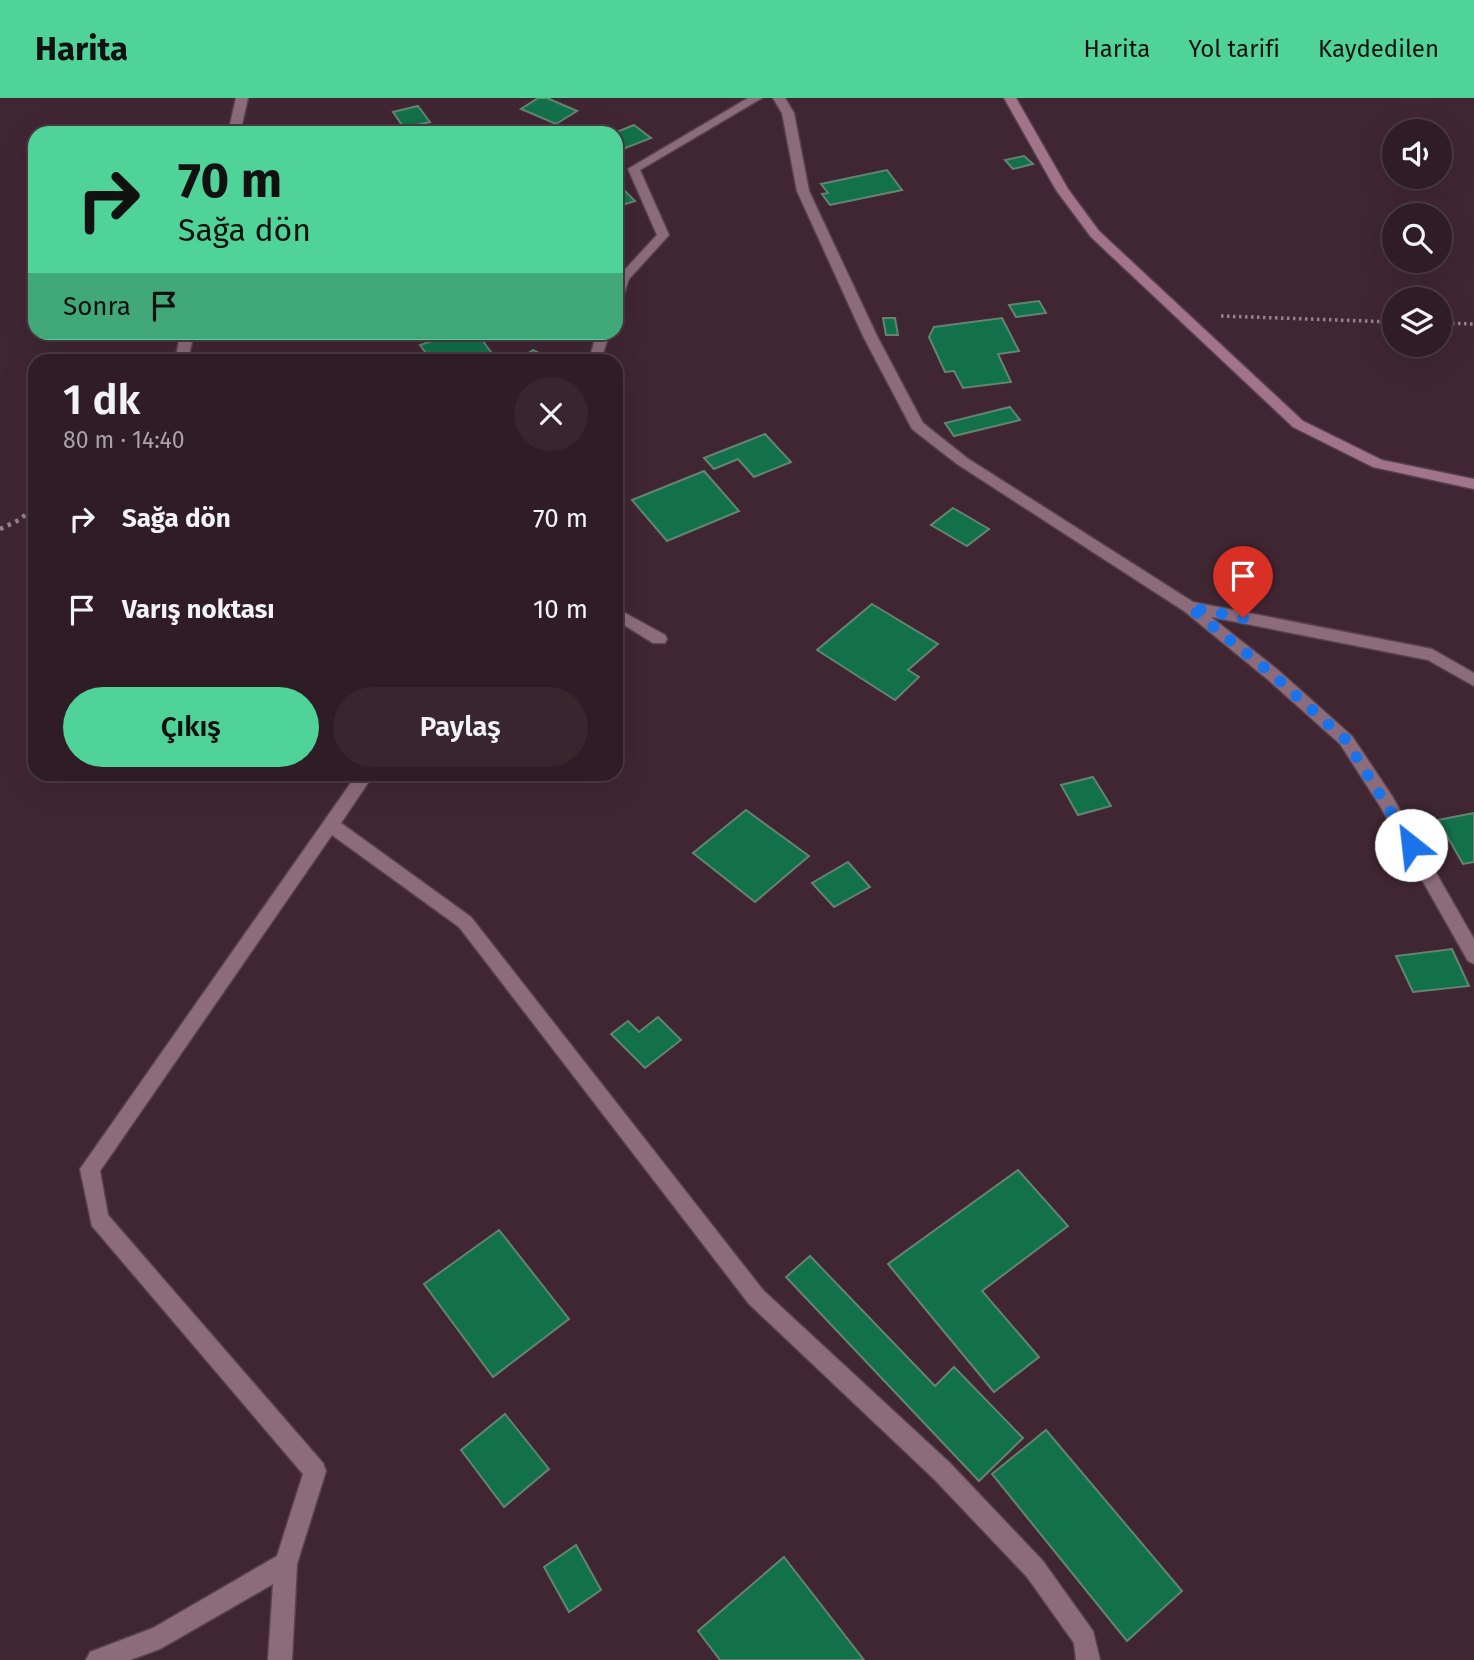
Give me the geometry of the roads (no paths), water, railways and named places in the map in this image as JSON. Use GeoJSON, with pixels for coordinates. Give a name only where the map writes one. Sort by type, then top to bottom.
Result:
{"type":"FeatureCollection","features":[{"type":"Feature","properties":{"kind":"street"},"geometry":{"type":"LineString","coordinates":[[236,126],[242,98]]}},
{"type":"Feature","properties":{"kind":"street"},"geometry":{"type":"LineString","coordinates":[[623,278],[663,236],[634,169],[756,98]]}},
{"type":"Feature","properties":{"kind":"street"},"geometry":{"type":"LineString","coordinates":[[779,98],[788,113],[803,191],[870,336],[917,426],[962,461],[1189,607],[1272,674],[1346,740],[1386,801],[1474,956]]}},
{"type":"Feature","properties":{"kind":"street"},"geometry":{"type":"LineString","coordinates":[[1010,98],[1062,190],[1095,234],[1298,424],[1378,464],[1474,484]]}},
{"type":"Feature","properties":{"kind":"street"},"geometry":{"type":"LineString","coordinates":[[1189,607],[1432,655],[1474,680]]}},
{"type":"Feature","properties":{"kind":"street"},"geometry":{"type":"LineString","coordinates":[[623,617],[659,639]]}},
{"type":"Feature","properties":{"kind":"street"},"geometry":{"type":"LineString","coordinates":[[279,1660],[286,1564],[315,1471],[99,1219],[90,1168],[361,781]]}},
{"type":"Feature","properties":{"kind":"street"},"geometry":{"type":"LineString","coordinates":[[332,826],[465,922],[756,1297],[942,1471],[1034,1569],[1085,1639],[1087,1660]]}},
{"type":"Feature","properties":{"kind":"street"},"geometry":{"type":"LineString","coordinates":[[98,1660],[160,1637],[286,1564]]}}]}
